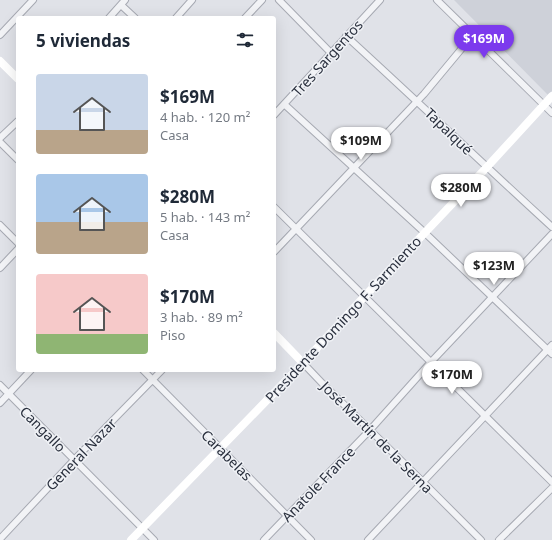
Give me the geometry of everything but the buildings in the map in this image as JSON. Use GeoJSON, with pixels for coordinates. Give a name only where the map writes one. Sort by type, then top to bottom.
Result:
{"type":"FeatureCollection","features":[{"type":"Feature","properties":{"kind":"street"},"geometry":{"type":"LineString","coordinates":[[18,16],[33,0]]}},
{"type":"Feature","properties":{"kind":"street"},"geometry":{"type":"LineString","coordinates":[[178,16],[192,0]]}},
{"type":"Feature","properties":{"kind":"street"},"geometry":{"type":"LineString","coordinates":[[247,16],[262,0]]}},
{"type":"Feature","properties":{"kind":"street"},"geometry":{"type":"LineString","coordinates":[[279,0],[331,53]]}},
{"type":"Feature","properties":{"kind":"street","name":"Tres Sargentos"},"geometry":{"type":"LineString","coordinates":[[276,113],[380,0]]}},
{"type":"Feature","properties":{"kind":"street"},"geometry":{"type":"LineString","coordinates":[[437,0],[552,113]]}},
{"type":"Feature","properties":{"kind":"street"},"geometry":{"type":"LineString","coordinates":[[111,16],[123,2],[134,16]]}},
{"type":"Feature","properties":{"kind":"street"},"geometry":{"type":"LineString","coordinates":[[0,35],[16,18]]}},
{"type":"Feature","properties":{"kind":"street"},"geometry":{"type":"LineString","coordinates":[[276,250],[424,94],[473,35]]}},
{"type":"Feature","properties":{"kind":"street","name":"Tapalqué"},"geometry":{"type":"LineString","coordinates":[[346,36],[552,227]]}},
{"type":"Feature","properties":{"kind":"street"},"geometry":{"type":"LineString","coordinates":[[0,61],[16,77]]}},
{"type":"Feature","properties":{"kind":"street","name":"Presidente Domingo F. Sarmiento"},"geometry":{"type":"LineString","coordinates":[[131,540],[303,363],[552,96]]}},
{"type":"Feature","properties":{"kind":"street"},"geometry":{"type":"LineString","coordinates":[[284,104],[551,350],[368,540]]}},
{"type":"Feature","properties":{"kind":"street"},"geometry":{"type":"LineString","coordinates":[[0,138],[16,123]]}},
{"type":"Feature","properties":{"kind":"street"},"geometry":{"type":"LineString","coordinates":[[0,142],[16,158]]}},
{"type":"Feature","properties":{"kind":"street"},"geometry":{"type":"LineString","coordinates":[[276,209],[552,482]]}},
{"type":"Feature","properties":{"kind":"street"},"geometry":{"type":"LineString","coordinates":[[0,225],[16,241]]}},
{"type":"Feature","properties":{"kind":"street","name":"Anatole France"},"geometry":{"type":"LineString","coordinates":[[264,540],[370,430],[431,362],[552,234]]}},
{"type":"Feature","properties":{"kind":"street"},"geometry":{"type":"LineString","coordinates":[[0,268],[16,251]]}},
{"type":"Feature","properties":{"kind":"street","name":"José Martín de la Serna"},"geometry":{"type":"LineString","coordinates":[[276,335],[322,383],[481,540]]}},
{"type":"Feature","properties":{"kind":"street"},"geometry":{"type":"LineString","coordinates":[[0,403],[29,372]]}},
{"type":"Feature","properties":{"kind":"street","name":"Carabelas"},"geometry":{"type":"LineString","coordinates":[[145,372],[311,540]]}},
{"type":"Feature","properties":{"kind":"street","name":"General Nazar"},"geometry":{"type":"LineString","coordinates":[[0,539],[74,460],[160,372]]}},
{"type":"Feature","properties":{"kind":"street","name":"Cangallo"},"geometry":{"type":"LineString","coordinates":[[0,385],[154,540]]}},
{"type":"Feature","properties":{"kind":"street"},"geometry":{"type":"LineString","coordinates":[[499,540],[552,488]]}},
{"type":"Feature","properties":{"kind":"shaded area"},"geometry":{"type":"Polygon","coordinates":[[[454,0],[552,0],[552,91],[548,95],[454,0]]]}}]}
